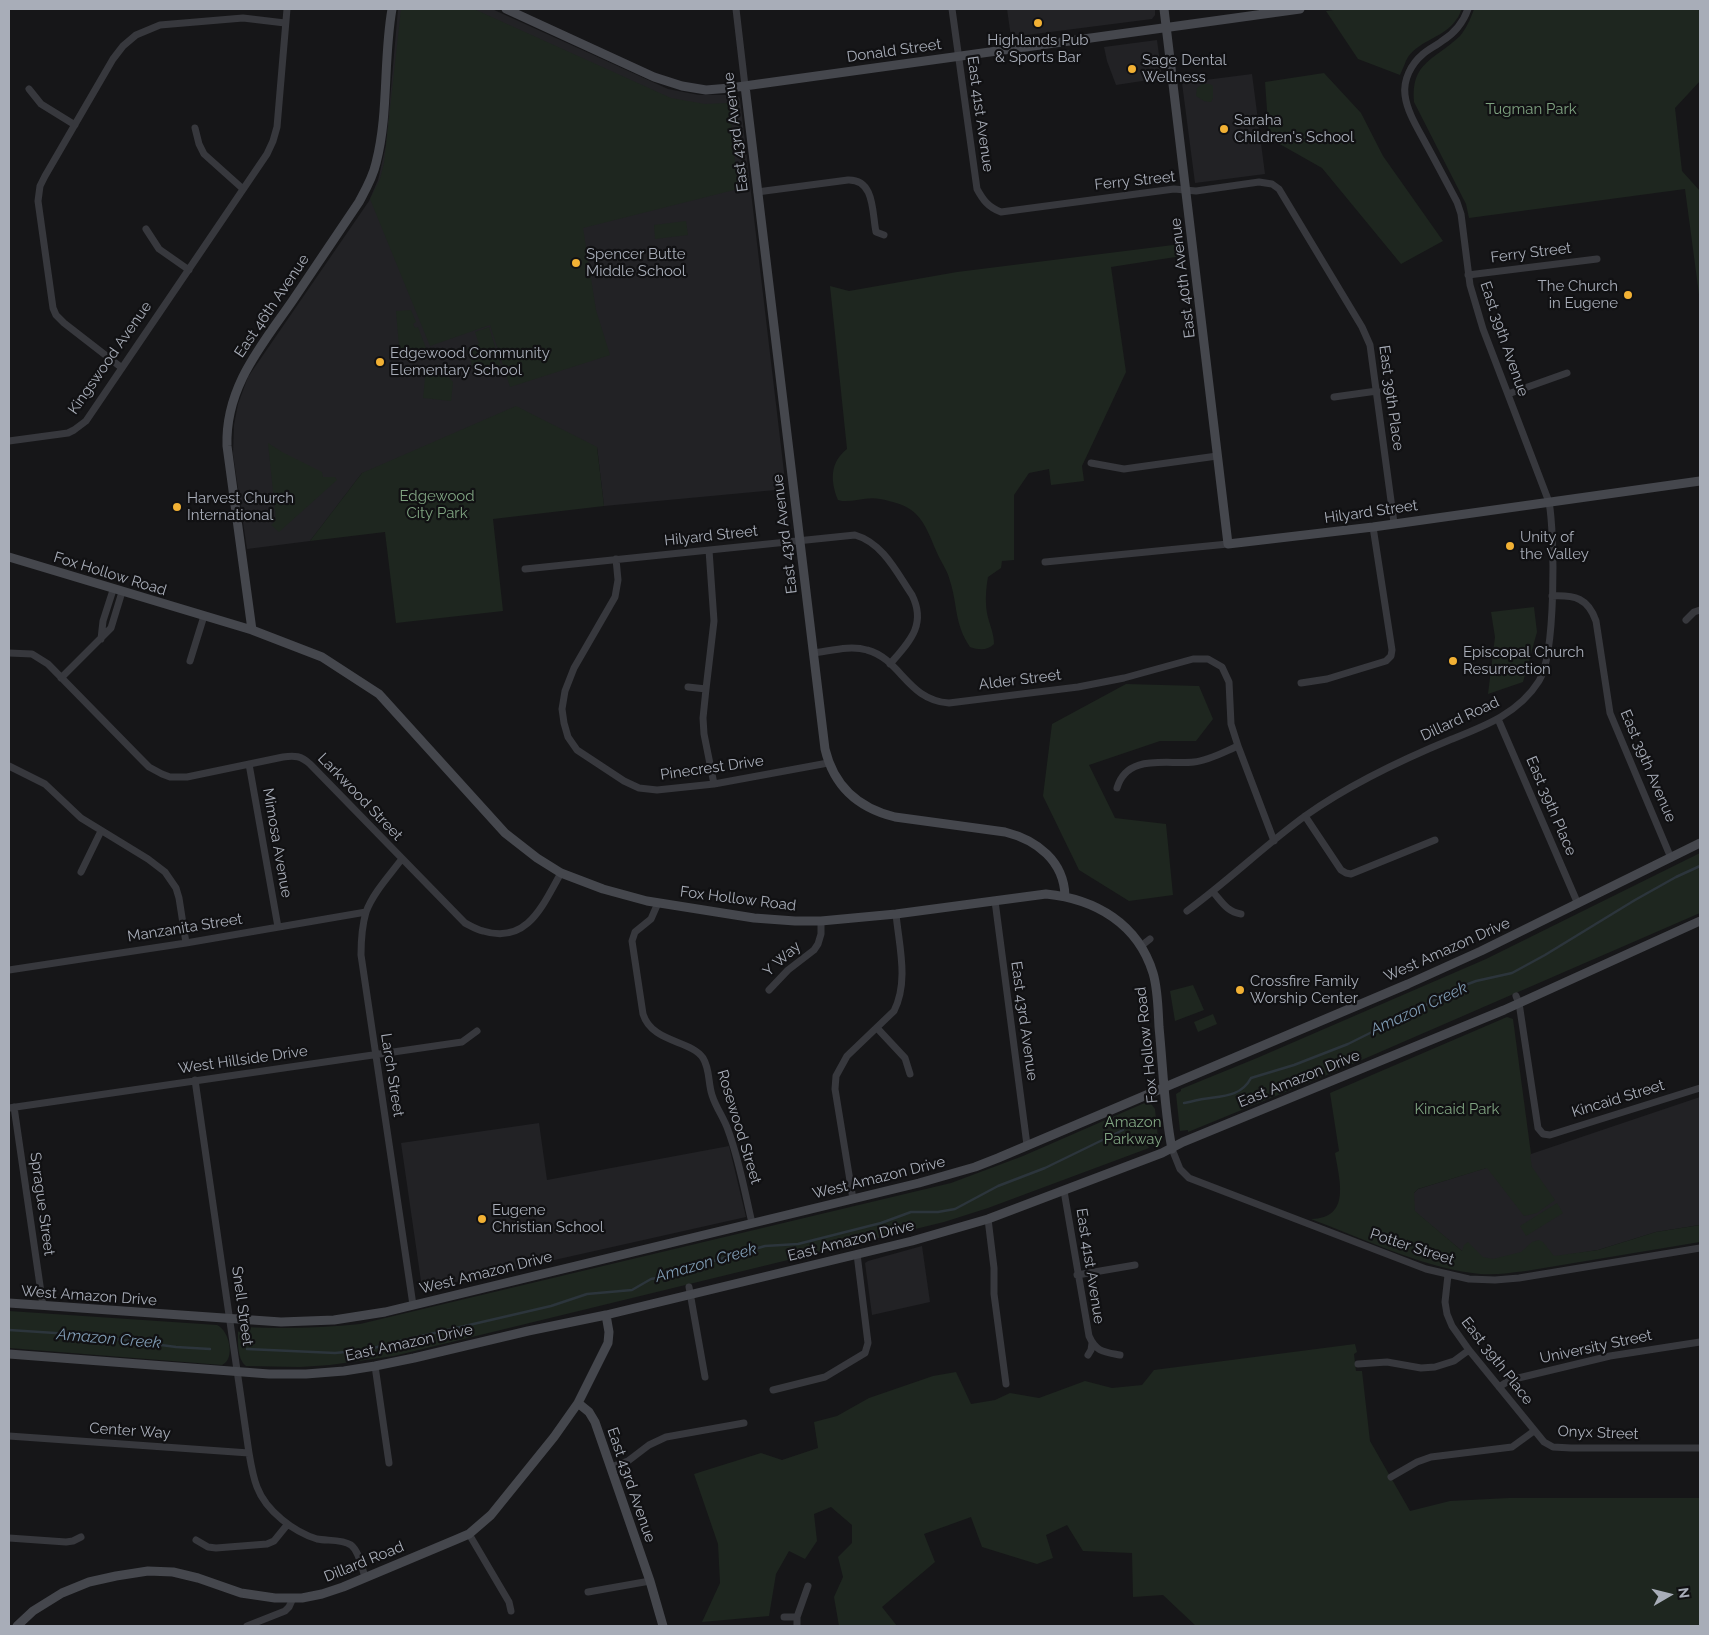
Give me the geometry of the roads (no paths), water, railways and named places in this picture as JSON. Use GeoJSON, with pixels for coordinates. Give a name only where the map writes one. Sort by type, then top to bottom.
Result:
{"type":"FeatureCollection","features":[{"type":"Feature","properties":{"kind":"street","name":"Kingswood Avenue"},"geometry":{"type":"LineString","coordinates":[[9,441],[61,434],[74,430],[86,420],[266,154],[275,134],[286,9]]}},
{"type":"Feature","properties":{"kind":"street","name":"East 46th Avenue"},"geometry":{"type":"LineString","coordinates":[[252,630],[228,455],[227,427],[230,410],[244,372],[360,202],[369,183],[376,164],[380,141],[392,9]]}},
{"type":"Feature","properties":{"kind":"street","name":"Donald Street"},"geometry":{"type":"LineString","coordinates":[[506,9],[654,77],[682,86],[706,90],[1300,9]]}},
{"type":"Feature","properties":{"kind":"street","name":"East 43rd Avenue"},"geometry":{"type":"LineString","coordinates":[[736,9],[799,540],[828,763],[837,780],[849,794],[880,813],[895,817],[1022,836],[1039,846],[1051,858],[1062,876],[1065,896]]}},
{"type":"Feature","properties":{"kind":"street","name":"East 41st Avenue"},"geometry":{"type":"LineString","coordinates":[[952,9],[977,189],[983,200],[1000,212]]}},
{"type":"Feature","properties":{"kind":"street","name":"East 40th Avenue"},"geometry":{"type":"LineString","coordinates":[[1164,9],[1228,544]]}},
{"type":"Feature","properties":{"kind":"street","name":"East 39th Avenue"},"geometry":{"type":"LineString","coordinates":[[1468,9],[1462,22],[1454,32],[1424,52],[1417,60],[1410,70],[1406,81],[1405,94],[1417,126],[1457,202],[1461,214],[1468,274],[1474,302],[1548,502]]}},
{"type":"Feature","properties":{"kind":"street"},"geometry":{"type":"LineString","coordinates":[[122,368],[56,315],[51,300],[39,192],[51,164],[117,53],[128,41],[144,31],[168,24],[238,19],[285,24]]}},
{"type":"Feature","properties":{"kind":"street"},"geometry":{"type":"LineString","coordinates":[[29,89],[41,104],[75,125]]}},
{"type":"Feature","properties":{"kind":"street"},"geometry":{"type":"LineString","coordinates":[[195,128],[204,154],[243,188]]}},
{"type":"Feature","properties":{"kind":"street"},"geometry":{"type":"LineString","coordinates":[[757,192],[858,180],[865,185],[869,192],[876,232],[884,235]]}},
{"type":"Feature","properties":{"kind":"street","name":"Ferry Street"},"geometry":{"type":"LineString","coordinates":[[1000,212],[1174,189],[1196,191],[1259,182],[1272,184]]}},
{"type":"Feature","properties":{"kind":"street","name":"East 39th Place"},"geometry":{"type":"LineString","coordinates":[[1272,184],[1285,196],[1366,335],[1373,357],[1394,523]]}},
{"type":"Feature","properties":{"kind":"street"},"geometry":{"type":"LineString","coordinates":[[146,228],[159,249],[189,270]]}},
{"type":"Feature","properties":{"kind":"street","name":"Ferry Street"},"geometry":{"type":"LineString","coordinates":[[1468,274],[1597,259]]}},
{"type":"Feature","properties":{"kind":"street"},"geometry":{"type":"LineString","coordinates":[[1508,394],[1567,372]]}},
{"type":"Feature","properties":{"kind":"street"},"geometry":{"type":"LineString","coordinates":[[1334,396],[1377,391]]}},
{"type":"Feature","properties":{"kind":"street"},"geometry":{"type":"LineString","coordinates":[[1091,463],[1124,468],[1217,456]]}},
{"type":"Feature","properties":{"kind":"street","name":"Hilyard Street"},"geometry":{"type":"LineString","coordinates":[[1045,562],[1228,544],[1373,527],[1700,481]]}},
{"type":"Feature","properties":{"kind":"street","name":"Dillard Road"},"geometry":{"type":"LineString","coordinates":[[1187,911],[1213,892],[1305,816],[1394,765],[1498,719],[1522,700],[1540,680],[1548,650],[1552,596],[1552,529],[1548,502]]}},
{"type":"Feature","properties":{"kind":"street"},"geometry":{"type":"LineString","coordinates":[[1301,683],[1327,679],[1386,661],[1392,654],[1373,527]]}},
{"type":"Feature","properties":{"kind":"street","name":"Hilyard Street"},"geometry":{"type":"LineString","coordinates":[[524,569],[856,535],[865,538],[880,548],[912,595],[918,613],[913,635],[908,644],[890,664]]}},
{"type":"Feature","properties":{"kind":"street"},"geometry":{"type":"LineString","coordinates":[[709,550],[714,621],[703,718],[704,734],[714,784]]}},
{"type":"Feature","properties":{"kind":"street","name":"Fox Hollow Road"},"geometry":{"type":"LineString","coordinates":[[9,557],[252,630],[322,657],[380,694],[505,833],[537,858],[561,873],[603,889],[658,903],[754,918],[795,921],[821,921],[896,914],[1046,894],[1083,900],[1099,908],[1116,919],[1131,933],[1141,946],[1154,976],[1172,1149]]}},
{"type":"Feature","properties":{"kind":"street","name":"Pinecrest Drive"},"geometry":{"type":"LineString","coordinates":[[616,559],[618,580],[615,597],[574,668],[565,691],[562,709],[564,723],[568,737],[577,750],[624,781],[638,788],[657,790],[714,784],[828,763]]}},
{"type":"Feature","properties":{"kind":"street"},"geometry":{"type":"LineString","coordinates":[[61,678],[101,639],[113,624],[118,591]]}},
{"type":"Feature","properties":{"kind":"street","name":"East 39th Avenue"},"geometry":{"type":"LineString","coordinates":[[1552,596],[1567,595],[1576,597],[1586,603],[1592,612],[1596,621],[1610,713],[1671,858]]}},
{"type":"Feature","properties":{"kind":"street"},"geometry":{"type":"LineString","coordinates":[[1686,620],[1694,612],[1700,610]]}},
{"type":"Feature","properties":{"kind":"street"},"geometry":{"type":"LineString","coordinates":[[190,661],[204,616]]}},
{"type":"Feature","properties":{"kind":"street","name":"Alder Street"},"geometry":{"type":"LineString","coordinates":[[813,654],[860,649],[878,654],[922,695],[936,702],[949,704],[1078,687],[1124,678],[1175,663],[1200,658],[1222,667],[1230,682],[1230,716],[1238,746]]}},
{"type":"Feature","properties":{"kind":"street","name":"Larkwood Street"},"geometry":{"type":"LineString","coordinates":[[9,653],[32,654],[48,664],[143,761],[155,771],[170,777],[187,777],[283,757],[300,757],[310,764],[465,923],[482,932],[499,934],[516,931],[529,924],[561,873]]}},
{"type":"Feature","properties":{"kind":"street"},"geometry":{"type":"LineString","coordinates":[[688,687],[706,689]]}},
{"type":"Feature","properties":{"kind":"street","name":"East 39th Place"},"geometry":{"type":"LineString","coordinates":[[1498,719],[1578,904]]}},
{"type":"Feature","properties":{"kind":"street"},"geometry":{"type":"LineString","coordinates":[[1117,788],[1122,776],[1135,767],[1161,762],[1195,762],[1238,746],[1274,841]]}},
{"type":"Feature","properties":{"kind":"street","name":"Mimosa Avenue"},"geometry":{"type":"LineString","coordinates":[[249,764],[278,926]]}},
{"type":"Feature","properties":{"kind":"street"},"geometry":{"type":"LineString","coordinates":[[9,766],[45,784],[75,814],[159,867],[170,878],[179,898],[186,943]]}},
{"type":"Feature","properties":{"kind":"street"},"geometry":{"type":"LineString","coordinates":[[1305,816],[1341,870],[1346,873],[1356,873],[1435,840]]}},
{"type":"Feature","properties":{"kind":"street"},"geometry":{"type":"LineString","coordinates":[[81,872],[102,831]]}},
{"type":"Feature","properties":{"kind":"street","name":"West Amazon Drive"},"geometry":{"type":"LineString","coordinates":[[9,1303],[231,1320],[280,1322],[334,1320],[385,1312],[919,1184],[975,1167],[1408,984],[1482,951],[1700,843]]}},
{"type":"Feature","properties":{"kind":"street","name":"Larch Street"},"geometry":{"type":"LineString","coordinates":[[402,860],[380,887],[366,912],[361,936],[360,955],[413,1305]]}},
{"type":"Feature","properties":{"kind":"street"},"geometry":{"type":"LineString","coordinates":[[1213,892],[1227,910],[1241,914]]}},
{"type":"Feature","properties":{"kind":"street","name":"East 43rd Avenue"},"geometry":{"type":"LineString","coordinates":[[995,901],[1027,1145]]}},
{"type":"Feature","properties":{"kind":"street","name":"Rosewood Street"},"geometry":{"type":"LineString","coordinates":[[658,903],[651,919],[636,932],[632,941],[643,1014],[647,1024],[651,1027],[675,1042],[697,1052],[704,1059],[713,1098],[729,1132],[752,1223]]}},
{"type":"Feature","properties":{"kind":"street","name":"Manzanita Street"},"geometry":{"type":"LineString","coordinates":[[9,970],[186,943],[366,912]]}},
{"type":"Feature","properties":{"kind":"street"},"geometry":{"type":"LineString","coordinates":[[853,1199],[835,1089],[836,1076],[847,1056],[894,1011],[899,1001],[902,990],[902,977],[896,914]]}},
{"type":"Feature","properties":{"kind":"street","name":"Y Way"},"geometry":{"type":"LineString","coordinates":[[769,990],[788,970],[814,950],[821,934],[821,921]]}},
{"type":"Feature","properties":{"kind":"street","name":"East Amazon Drive"},"geometry":{"type":"LineString","coordinates":[[9,1354],[269,1374],[306,1374],[375,1366],[606,1315],[690,1291],[912,1241],[988,1219],[1172,1149],[1183,1142],[1700,921]]}},
{"type":"Feature","properties":{"kind":"street"},"geometry":{"type":"LineString","coordinates":[[1141,946],[1150,939]]}},
{"type":"Feature","properties":{"kind":"street","name":"Kincaid Street"},"geometry":{"type":"LineString","coordinates":[[1518,999],[1538,1128],[1543,1134],[1550,1135],[1700,1088]]}},
{"type":"Feature","properties":{"kind":"street"},"geometry":{"type":"LineString","coordinates":[[877,1028],[905,1058],[910,1074]]}},
{"type":"Feature","properties":{"kind":"street","name":"West Hillside Drive"},"geometry":{"type":"LineString","coordinates":[[11,1107],[462,1042],[477,1032]]}},
{"type":"Feature","properties":{"kind":"street","name":"Snell Street"},"geometry":{"type":"LineString","coordinates":[[195,1080],[254,1479],[261,1496],[287,1525],[303,1534],[319,1539],[350,1544],[356,1551],[365,1577]]}},
{"type":"Feature","properties":{"kind":"street","name":"Sprague Street"},"geometry":{"type":"LineString","coordinates":[[11,1107],[43,1306]]}},
{"type":"Feature","properties":{"kind":"street","name":"Potter Street"},"geometry":{"type":"LineString","coordinates":[[1172,1149],[1180,1169],[1189,1178],[1401,1261],[1448,1275],[1469,1279],[1519,1278],[1700,1248]]}},
{"type":"Feature","properties":{"kind":"street","name":"East 41st Avenue"},"geometry":{"type":"LineString","coordinates":[[1064,1191],[1086,1328],[1098,1350],[1120,1355]]}},
{"type":"Feature","properties":{"kind":"street"},"geometry":{"type":"LineString","coordinates":[[988,1219],[994,1268],[994,1294],[1006,1384]]}},
{"type":"Feature","properties":{"kind":"street"},"geometry":{"type":"LineString","coordinates":[[773,1390],[825,1377],[865,1353],[868,1343],[858,1254]]}},
{"type":"Feature","properties":{"kind":"street"},"geometry":{"type":"LineString","coordinates":[[1077,1275],[1135,1266]]}},
{"type":"Feature","properties":{"kind":"street","name":"East 39th Place"},"geometry":{"type":"LineString","coordinates":[[1448,1275],[1445,1294],[1447,1314],[1452,1326],[1468,1350],[1534,1432]]}},
{"type":"Feature","properties":{"kind":"street"},"geometry":{"type":"LineString","coordinates":[[690,1291],[705,1377]]}},
{"type":"Feature","properties":{"kind":"street","name":"Dillard Road"},"geometry":{"type":"LineString","coordinates":[[17,1626],[33,1611],[62,1593],[89,1582],[135,1573],[173,1572],[198,1578],[241,1593],[275,1598],[293,1598],[322,1594],[469,1534],[491,1515],[508,1495],[554,1438],[578,1403],[606,1350],[609,1337],[606,1315]]}},
{"type":"Feature","properties":{"kind":"street"},"geometry":{"type":"LineString","coordinates":[[1088,1355],[1092,1350],[1092,1342]]}},
{"type":"Feature","properties":{"kind":"street","name":"University Street"},"geometry":{"type":"LineString","coordinates":[[1499,1387],[1510,1380],[1610,1356],[1700,1342]]}},
{"type":"Feature","properties":{"kind":"street"},"geometry":{"type":"LineString","coordinates":[[1358,1364],[1388,1362],[1422,1368],[1435,1367],[1454,1361],[1468,1350]]}},
{"type":"Feature","properties":{"kind":"street"},"geometry":{"type":"LineString","coordinates":[[375,1366],[389,1463]]}},
{"type":"Feature","properties":{"kind":"street","name":"East 43rd Avenue"},"geometry":{"type":"LineString","coordinates":[[578,1403],[592,1416],[650,1581],[663,1626]]}},
{"type":"Feature","properties":{"kind":"street"},"geometry":{"type":"LineString","coordinates":[[610,1467],[628,1461],[649,1445],[666,1437],[744,1423]]}},
{"type":"Feature","properties":{"kind":"street"},"geometry":{"type":"LineString","coordinates":[[1391,1477],[1417,1462],[1431,1457],[1512,1447],[1534,1432]]}},
{"type":"Feature","properties":{"kind":"street","name":"Onyx Street"},"geometry":{"type":"LineString","coordinates":[[1534,1432],[1544,1442],[1559,1448],[1700,1448]]}},
{"type":"Feature","properties":{"kind":"street","name":"Center Way"},"geometry":{"type":"LineString","coordinates":[[9,1436],[249,1453]]}},
{"type":"Feature","properties":{"kind":"street"},"geometry":{"type":"LineString","coordinates":[[196,1540],[216,1548],[267,1544],[274,1541],[287,1525]]}},
{"type":"Feature","properties":{"kind":"street"},"geometry":{"type":"LineString","coordinates":[[469,1534],[509,1602],[511,1611]]}},
{"type":"Feature","properties":{"kind":"street"},"geometry":{"type":"LineString","coordinates":[[9,1538],[66,1542],[81,1536]]}},
{"type":"Feature","properties":{"kind":"street"},"geometry":{"type":"LineString","coordinates":[[588,1592],[650,1581]]}},
{"type":"Feature","properties":{"kind":"street"},"geometry":{"type":"LineString","coordinates":[[797,1626],[797,1617],[808,1586]]}},
{"type":"Feature","properties":{"kind":"street"},"geometry":{"type":"LineString","coordinates":[[247,1626],[285,1611],[289,1608],[293,1598]]}},
{"type":"Feature","properties":{"kind":"street"},"geometry":{"type":"LineString","coordinates":[[784,1617],[797,1617]]}},
{"type":"Feature","properties":{"kind":"waterway","name":"Amazon Creek"},"geometry":{"type":"LineString","coordinates":[[1184,1103],[1236,1092],[1242,1089],[1251,1078],[1294,1065],[1348,1044],[1455,989],[1476,981],[1512,973],[1635,900],[1700,866]]}},
{"type":"Feature","properties":{"kind":"waterway","name":"Amazon Creek"},"geometry":{"type":"LineString","coordinates":[[247,1349],[335,1353],[366,1350],[551,1306],[587,1294],[632,1290],[651,1279],[686,1273],[710,1262],[765,1246],[798,1244],[881,1223],[911,1212],[938,1212],[955,1209],[998,1186],[1045,1168],[1123,1130]]}},
{"type":"Feature","properties":{"kind":"waterway","name":"Amazon Creek"},"geometry":{"type":"LineString","coordinates":[[9,1330],[86,1335],[176,1347],[210,1349]]}},
{"type":"Feature","properties":{"kind":"place","name":"Highlands Pub & Sports Bar"},"geometry":{"type":"Point","coordinates":[1038,23]}},
{"type":"Feature","properties":{"kind":"place","name":"Sage Dental Wellness"},"geometry":{"type":"Point","coordinates":[1132,69]}},
{"type":"Feature","properties":{"kind":"place","name":"Saraha Children's School"},"geometry":{"type":"Point","coordinates":[1224,129]}},
{"type":"Feature","properties":{"kind":"place","name":"Spencer Butte Middle School"},"geometry":{"type":"Point","coordinates":[576,263]}},
{"type":"Feature","properties":{"kind":"place","name":"The Church in Eugene"},"geometry":{"type":"Point","coordinates":[1628,295]}},
{"type":"Feature","properties":{"kind":"place","name":"Edgewood Community Elementary School"},"geometry":{"type":"Point","coordinates":[380,362]}},
{"type":"Feature","properties":{"kind":"place","name":"Harvest Church International"},"geometry":{"type":"Point","coordinates":[177,507]}},
{"type":"Feature","properties":{"kind":"place","name":"Unity of the Valley"},"geometry":{"type":"Point","coordinates":[1510,546]}},
{"type":"Feature","properties":{"kind":"place","name":"Episcopal Church Resurrection"},"geometry":{"type":"Point","coordinates":[1453,661]}},
{"type":"Feature","properties":{"kind":"place","name":"Crossfire Family Worship Center"},"geometry":{"type":"Point","coordinates":[1240,990]}},
{"type":"Feature","properties":{"kind":"place","name":"Eugene Christian School"},"geometry":{"type":"Point","coordinates":[482,1219]}},
{"type":"Feature","properties":{"kind":"park label","name":"Tugman Park"},"geometry":{"type":"Point","coordinates":[1531,109]}},
{"type":"Feature","properties":{"kind":"park label","name":"Edgewood City Park"},"geometry":{"type":"Point","coordinates":[437,504]}},
{"type":"Feature","properties":{"kind":"park label","name":"Kincaid Park"},"geometry":{"type":"Point","coordinates":[1457,1109]}},
{"type":"Feature","properties":{"kind":"park label","name":"Amazon Parkway"},"geometry":{"type":"Point","coordinates":[1133,1130]}}]}
